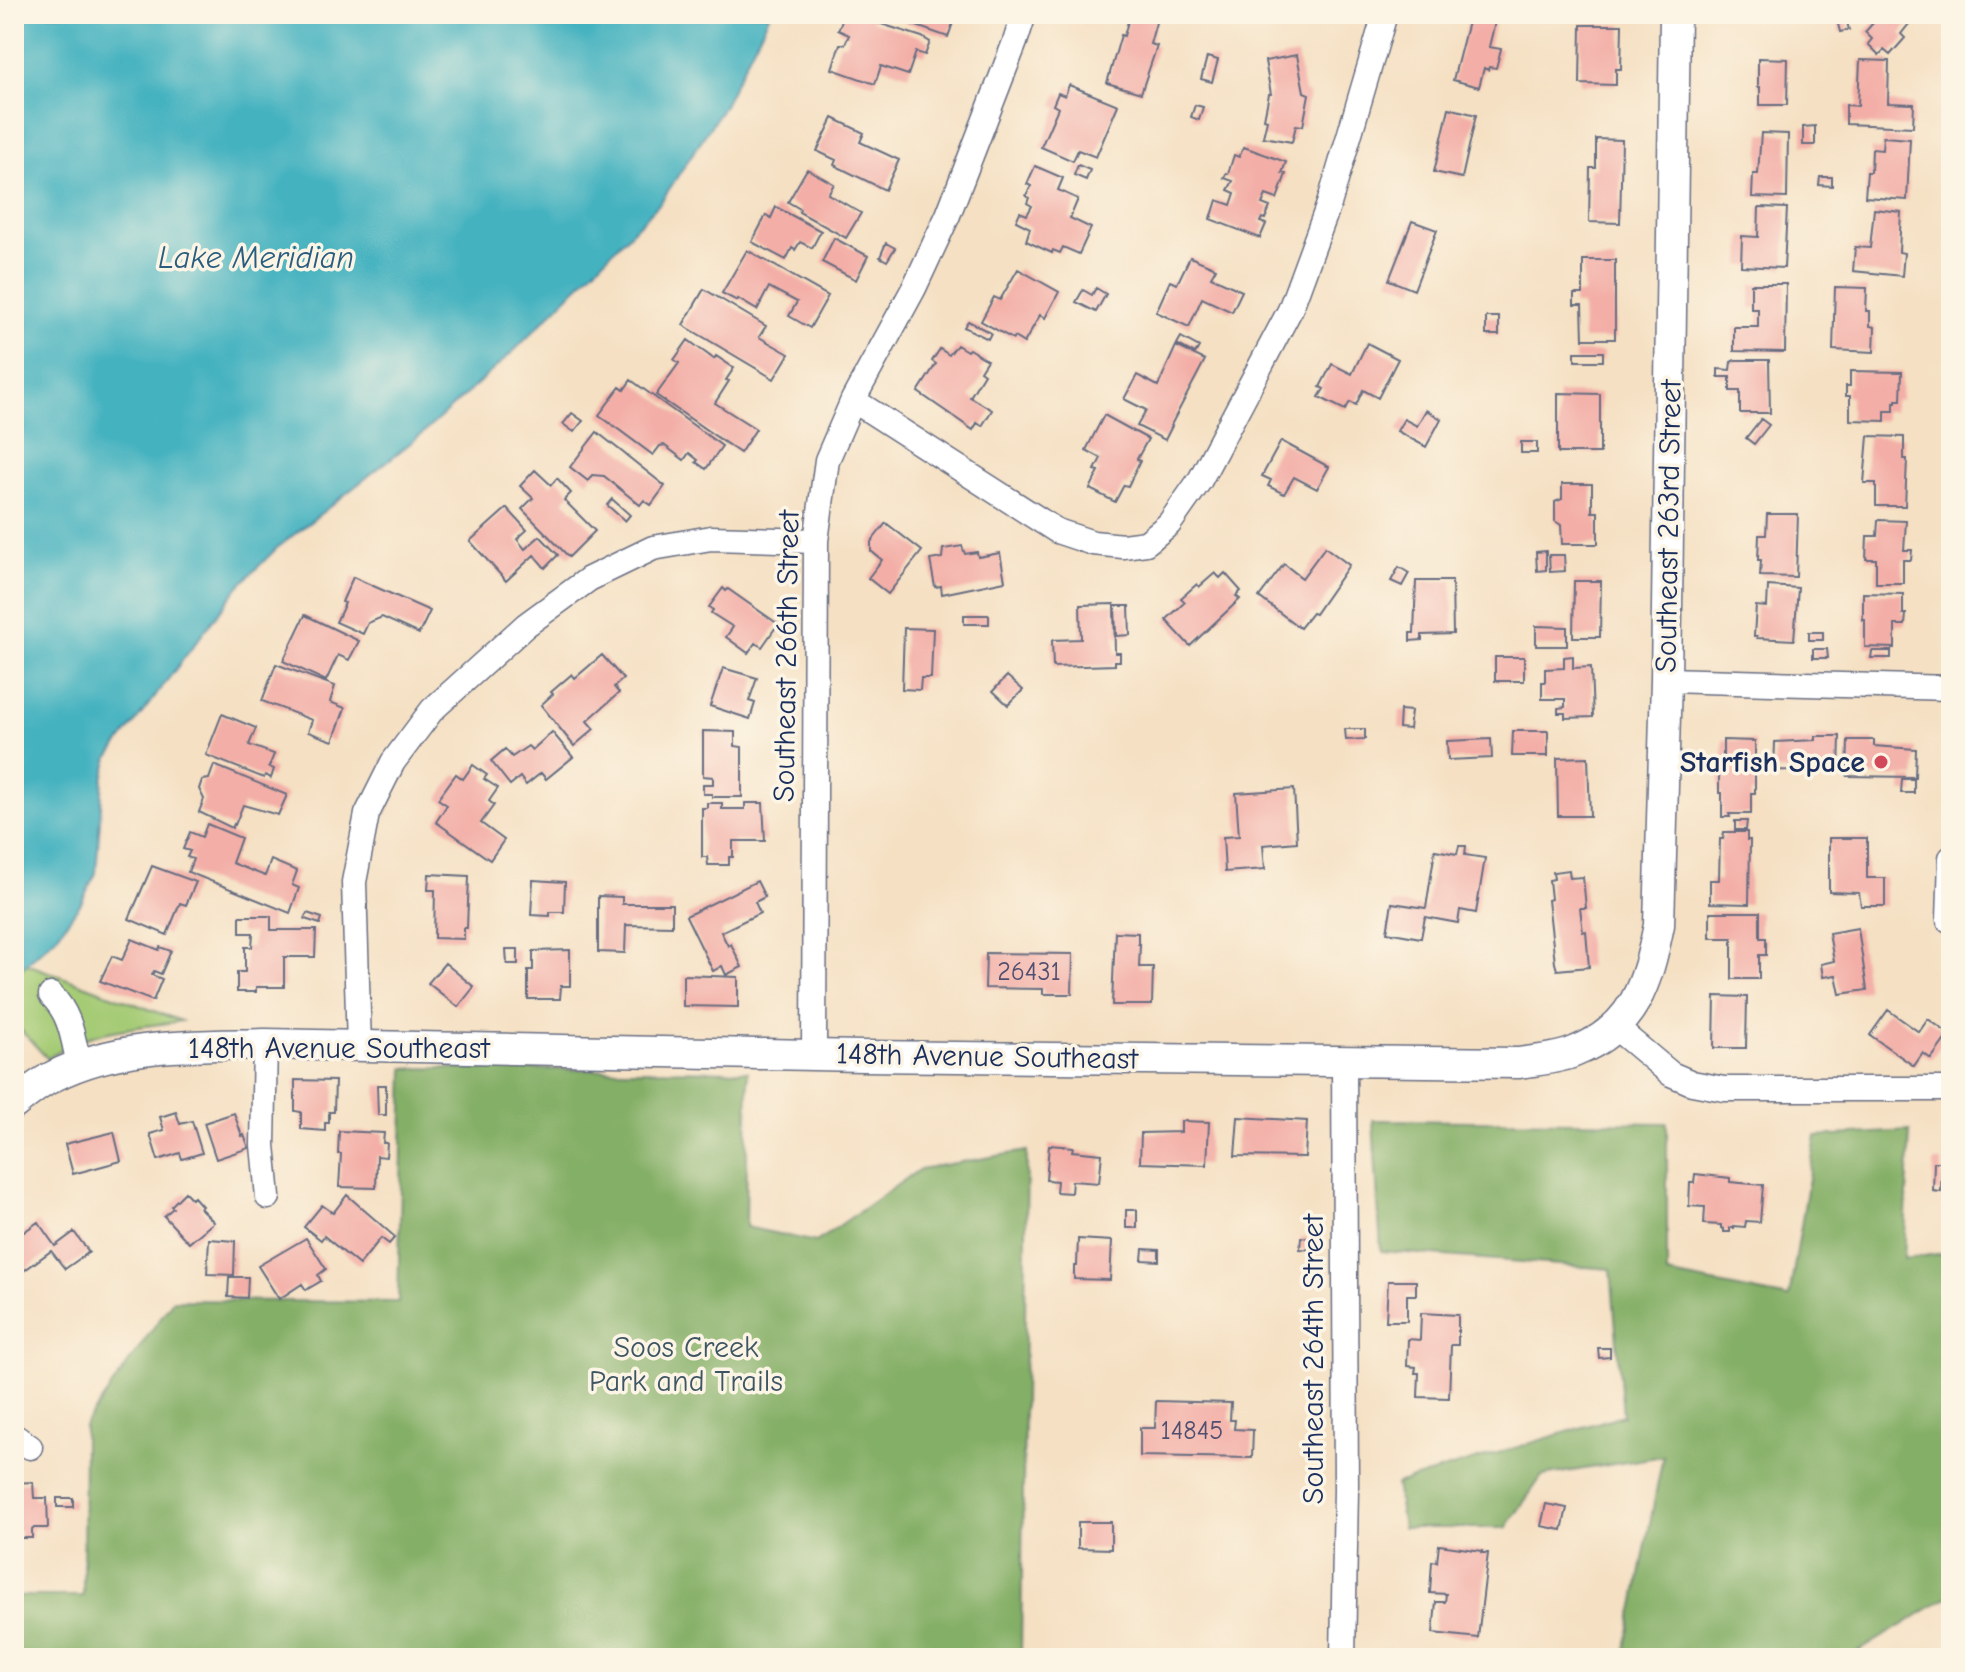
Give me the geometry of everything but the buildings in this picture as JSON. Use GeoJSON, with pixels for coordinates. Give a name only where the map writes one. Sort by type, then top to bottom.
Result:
{"type":"FeatureCollection","features":[{"type":"Feature","properties":{"kind":"street","name":"Southeast 266th Street"},"geometry":{"type":"LineString","coordinates":[[814,1054],[816,541],[827,460],[853,400],[914,288],[948,215],[1024,14]]}},
{"type":"Feature","properties":{"kind":"street"},"geometry":{"type":"LineString","coordinates":[[853,400],[1057,531],[1093,543],[1123,546],[1146,543],[1169,524],[1200,480],[1290,310],[1329,204],[1385,14]]}},
{"type":"Feature","properties":{"kind":"street","name":"Southeast 263rd Street"},"geometry":{"type":"LineString","coordinates":[[1616,1028],[1630,1012],[1640,991],[1652,961],[1659,925],[1666,680],[1675,14]]}},
{"type":"Feature","properties":{"kind":"street"},"geometry":{"type":"LineString","coordinates":[[359,1047],[354,882],[367,814],[393,762],[432,710],[526,625],[589,579],[653,548],[711,538],[816,541]]}},
{"type":"Feature","properties":{"kind":"street"},"geometry":{"type":"LineString","coordinates":[[1666,680],[1951,688]]}},
{"type":"Feature","properties":{"kind":"street"},"geometry":{"type":"LineString","coordinates":[[1950,920],[1951,858]]}},
{"type":"Feature","properties":{"kind":"street"},"geometry":{"type":"LineString","coordinates":[[51,995],[61,1004],[68,1017],[79,1065]]}},
{"type":"Feature","properties":{"kind":"street"},"geometry":{"type":"LineString","coordinates":[[1616,1028],[1671,1074],[1713,1087],[1946,1089]]}},
{"type":"Feature","properties":{"kind":"street","name":"148th Avenue Southeast"},"geometry":{"type":"LineString","coordinates":[[14,1104],[51,1077],[79,1065],[135,1051],[188,1046],[265,1044],[862,1056],[1519,1063],[1572,1054],[1616,1028]]}},
{"type":"Feature","properties":{"kind":"street"},"geometry":{"type":"LineString","coordinates":[[265,1044],[263,1145],[268,1197]]}},
{"type":"Feature","properties":{"kind":"street","name":"Southeast 264th Street"},"geometry":{"type":"LineString","coordinates":[[1343,1658],[1346,1489],[1344,1059]]}},
{"type":"Feature","properties":{"kind":"green space"},"geometry":{"type":"Polygon","coordinates":[[[27,964],[181,1021],[94,1036],[61,1049],[48,1059],[14,1023],[14,975],[27,964]]]}},
{"type":"Feature","properties":{"kind":"green space","name":"Soos Creek Park and Trails"},"geometry":{"type":"Polygon","coordinates":[[[404,1068],[748,1071],[746,1227],[816,1242],[920,1169],[1027,1151],[1021,1658],[14,1658],[14,1596],[83,1596],[84,1426],[173,1300],[398,1302],[404,1068]]]}},
{"type":"Feature","properties":{"kind":"green space"},"geometry":{"type":"Polygon","coordinates":[[[1373,1120],[1667,1123],[1667,1274],[1789,1298],[1816,1136],[1910,1131],[1904,1259],[1951,1252],[1951,1595],[1848,1658],[1624,1658],[1663,1456],[1542,1476],[1506,1528],[1403,1528],[1396,1484],[1623,1415],[1611,1269],[1381,1251],[1373,1120]]]}},
{"type":"Feature","properties":{"kind":"water","name":"Lake Meridian"},"geometry":{"type":"Polygon","coordinates":[[[14,14],[770,14],[722,109],[660,203],[515,350],[422,434],[277,548],[239,586],[109,757],[103,779],[96,873],[81,903],[56,937],[14,975],[14,14]]]}},
{"type":"Feature","properties":{"kind":"place","name":"Starfish Space"},"geometry":{"type":"Point","coordinates":[1881,762]}}]}
